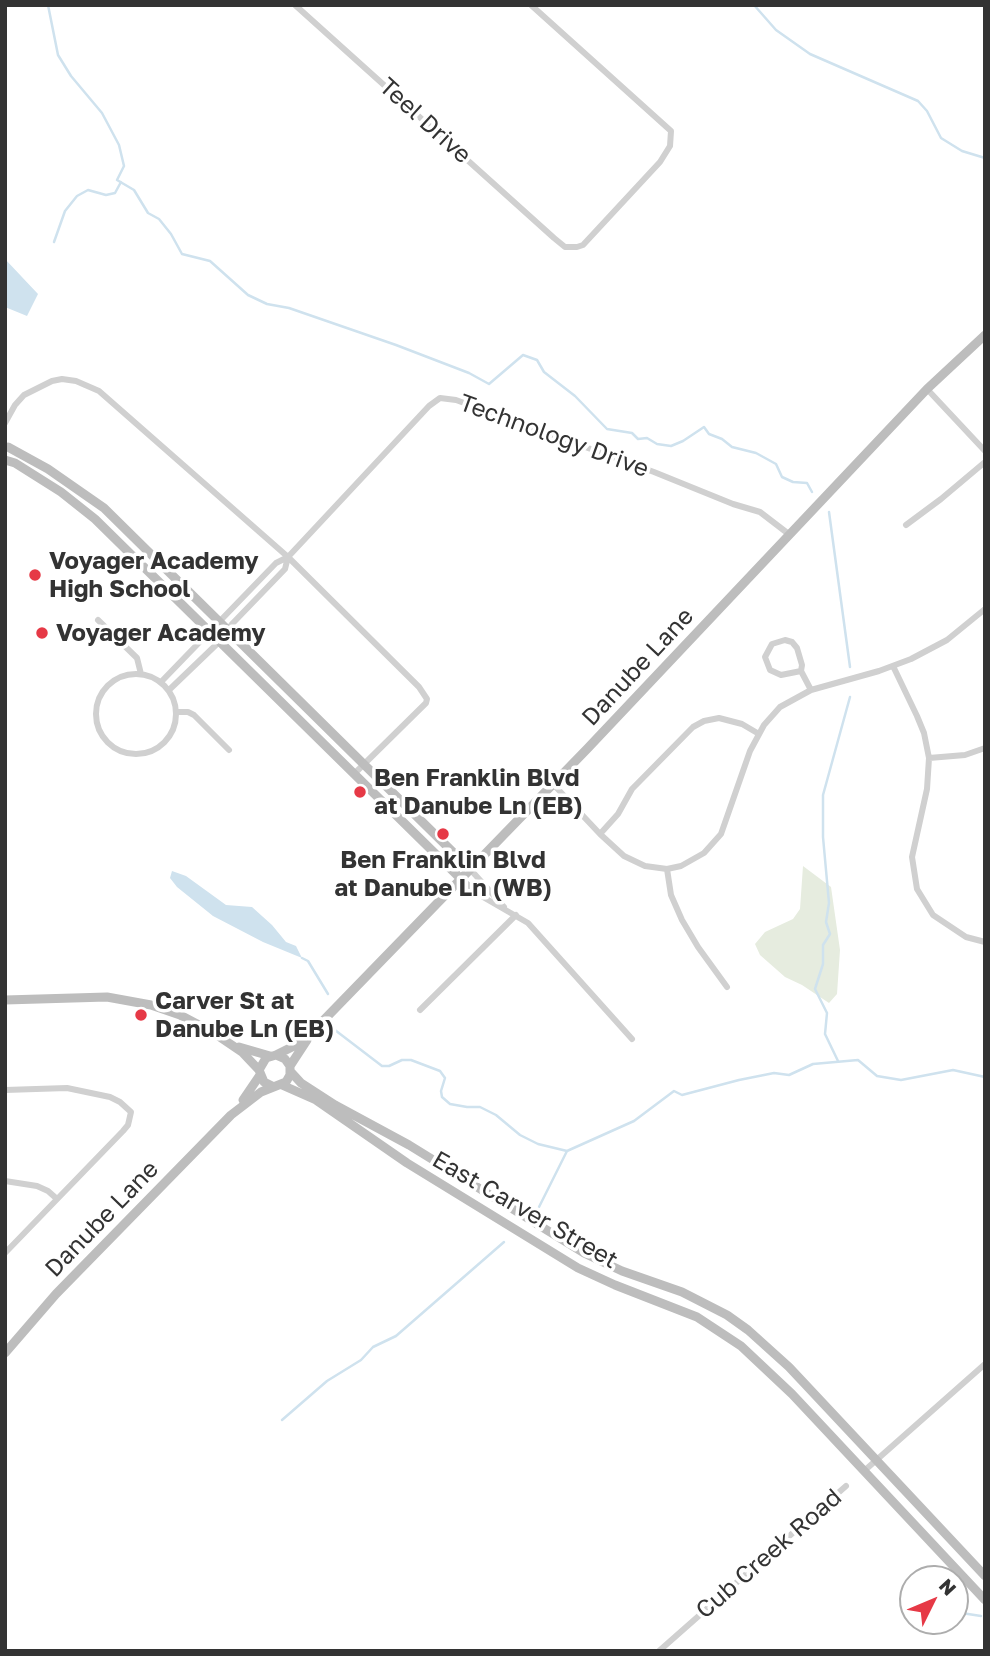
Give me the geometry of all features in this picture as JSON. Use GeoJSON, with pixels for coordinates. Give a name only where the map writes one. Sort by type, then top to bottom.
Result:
{"type":"FeatureCollection","features":[{"type":"Feature","properties":{"kind":"street","name":"Teel Drive"},"geometry":{"type":"LineString","coordinates":[[295,5],[554,238],[565,247],[583,244],[660,162],[670,146],[671,131],[531,5]]}},
{"type":"Feature","properties":{"kind":"street","name":"Danube Lane"},"geometry":{"type":"LineString","coordinates":[[273,1055],[292,1047],[319,1025],[553,784],[927,389],[985,335]]}},
{"type":"Feature","properties":{"kind":"street"},"geometry":{"type":"LineString","coordinates":[[5,423],[24,395],[52,381],[76,381],[95,389],[288,557],[419,687],[427,699],[426,703],[354,774]]}},
{"type":"Feature","properties":{"kind":"street"},"geometry":{"type":"LineString","coordinates":[[927,389],[985,451]]}},
{"type":"Feature","properties":{"kind":"street","name":"Technology Drive"},"geometry":{"type":"LineString","coordinates":[[161,681],[276,563],[288,557],[428,407],[440,398],[761,512],[790,534]]}},
{"type":"Feature","properties":{"kind":"street"},"geometry":{"type":"LineString","coordinates":[[505,908],[470,869],[364,764],[87,495],[7,443],[5,459],[32,473],[79,505],[461,879],[483,897],[528,923],[632,1039]]}},
{"type":"Feature","properties":{"kind":"street"},"geometry":{"type":"LineString","coordinates":[[906,525],[985,462]]}},
{"type":"Feature","properties":{"kind":"street","name":"Technology Drive"},"geometry":{"type":"LineString","coordinates":[[169,690],[219,642],[285,569],[288,557]]}},
{"type":"Feature","properties":{"kind":"street"},"geometry":{"type":"LineString","coordinates":[[553,784],[612,847],[634,862],[667,869],[692,861],[714,844],[721,834],[750,751],[771,716],[780,707],[811,690],[893,666],[947,640],[985,609]]}},
{"type":"Feature","properties":{"kind":"street"},"geometry":{"type":"LineString","coordinates":[[98,620],[137,658],[141,674]]}},
{"type":"Feature","properties":{"kind":"street"},"geometry":{"type":"LineString","coordinates":[[801,671],[781,675],[770,670],[765,657],[772,644],[785,640],[792,642],[799,653],[801,671],[811,690]]}},
{"type":"Feature","properties":{"kind":"street"},"geometry":{"type":"LineString","coordinates":[[893,666],[921,725],[929,758],[926,789],[912,857],[914,877],[922,900],[933,915],[966,937],[985,942]]}},
{"type":"Feature","properties":{"kind":"street"},"geometry":{"type":"LineString","coordinates":[[131,674],[141,674],[161,681],[169,690],[177,712],[169,739],[154,751],[136,755],[118,750],[104,738],[96,721],[97,702],[101,694],[114,680],[131,674]]}},
{"type":"Feature","properties":{"kind":"street"},"geometry":{"type":"LineString","coordinates":[[177,712],[194,715],[229,750]]}},
{"type":"Feature","properties":{"kind":"street"},"geometry":{"type":"LineString","coordinates":[[600,834],[618,814],[632,789],[693,727],[719,718],[742,724],[759,734]]}},
{"type":"Feature","properties":{"kind":"street"},"geometry":{"type":"LineString","coordinates":[[929,758],[965,755],[985,748]]}},
{"type":"Feature","properties":{"kind":"street"},"geometry":{"type":"LineString","coordinates":[[667,869],[671,895],[682,920],[726,987]]}},
{"type":"Feature","properties":{"kind":"street"},"geometry":{"type":"LineString","coordinates":[[420,1010],[516,915]]}},
{"type":"Feature","properties":{"kind":"street"},"geometry":{"type":"LineString","coordinates":[[5,1000],[93,996],[137,1001],[180,1015],[231,1044],[285,1059],[290,1069],[288,1079],[277,1086],[264,1082],[259,1072],[231,1044]]}},
{"type":"Feature","properties":{"kind":"street","name":"Danube Lane"},"geometry":{"type":"LineString","coordinates":[[290,1069],[319,1025]]}},
{"type":"Feature","properties":{"kind":"street"},"geometry":{"type":"LineString","coordinates":[[259,1072],[262,1061],[273,1055]]}},
{"type":"Feature","properties":{"kind":"street","name":"East Carver Street"},"geometry":{"type":"LineString","coordinates":[[290,1069],[297,1080],[335,1105],[409,1145],[584,1253],[682,1292],[727,1315],[775,1352],[985,1576]]}},
{"type":"Feature","properties":{"kind":"street","name":"Danube Lane"},"geometry":{"type":"LineString","coordinates":[[231,1115],[259,1072]]}},
{"type":"Feature","properties":{"kind":"street","name":"Danube Lane"},"geometry":{"type":"LineString","coordinates":[[5,1353],[73,1276],[231,1115],[256,1094],[277,1086]]}},
{"type":"Feature","properties":{"kind":"street","name":"East Carver Street"},"geometry":{"type":"LineString","coordinates":[[277,1086],[324,1105],[407,1163],[578,1268],[676,1308],[720,1331],[766,1368],[985,1600]]}},
{"type":"Feature","properties":{"kind":"street"},"geometry":{"type":"LineString","coordinates":[[5,1090],[66,1088],[110,1097],[120,1101],[131,1112],[128,1125],[123,1131],[5,1253]]}},
{"type":"Feature","properties":{"kind":"street"},"geometry":{"type":"LineString","coordinates":[[5,1181],[37,1186],[57,1199]]}},
{"type":"Feature","properties":{"kind":"street","name":"Cub Creek Road"},"geometry":{"type":"LineString","coordinates":[[864,1471],[985,1364]]}},
{"type":"Feature","properties":{"kind":"street","name":"Cub Creek Road"},"geometry":{"type":"LineString","coordinates":[[659,1651],[846,1486]]}},
{"type":"Feature","properties":{"kind":"shaded area"},"geometry":{"type":"Polygon","coordinates":[[[803,866],[831,887],[840,950],[837,994],[829,1003],[785,977],[760,955],[755,944],[765,932],[793,919],[800,909],[803,866]]]}},
{"type":"Feature","properties":{"kind":"water"},"geometry":{"type":"Polygon","coordinates":[[[5,259],[38,294],[27,316],[5,307],[5,259]]]}},
{"type":"Feature","properties":{"kind":"water"},"geometry":{"type":"Polygon","coordinates":[[[172,871],[186,876],[226,905],[252,907],[286,942],[296,946],[302,958],[263,942],[213,916],[177,887],[170,878],[172,871]]]}},
{"type":"Feature","properties":{"kind":"waterway"},"geometry":{"type":"LineString","coordinates":[[48,5],[58,55],[71,76],[102,113],[119,145],[124,166],[117,180],[134,190],[148,213],[159,219],[171,234],[182,254],[210,261],[248,295],[267,304],[289,308],[396,345],[469,373],[489,384],[523,355],[537,360],[544,372],[575,396],[607,429],[632,433],[638,439],[647,438],[657,444],[671,446],[704,427],[709,434],[732,447],[756,453],[776,464],[782,477],[793,482],[807,483],[812,492]]}},
{"type":"Feature","properties":{"kind":"waterway"},"geometry":{"type":"LineString","coordinates":[[754,5],[776,30],[810,54],[918,101],[927,111],[941,138],[962,151],[985,158]]}},
{"type":"Feature","properties":{"kind":"waterway"},"geometry":{"type":"LineString","coordinates":[[54,242],[65,211],[77,196],[88,190],[106,195],[115,193],[121,182]]}},
{"type":"Feature","properties":{"kind":"waterway"},"geometry":{"type":"LineString","coordinates":[[829,512],[850,667]]}},
{"type":"Feature","properties":{"kind":"waterway"},"geometry":{"type":"LineString","coordinates":[[838,1061],[825,1034],[827,1013],[815,989],[823,964],[823,945],[830,934],[826,922],[829,903],[823,837],[823,795],[850,697]]}},
{"type":"Feature","properties":{"kind":"waterway"},"geometry":{"type":"LineString","coordinates":[[302,958],[308,961],[328,994]]}},
{"type":"Feature","properties":{"kind":"waterway"},"geometry":{"type":"LineString","coordinates":[[331,1027],[382,1066],[411,1060],[440,1071],[445,1078],[442,1097],[450,1104],[480,1107],[496,1115],[520,1135],[538,1144],[567,1151]]}},
{"type":"Feature","properties":{"kind":"waterway"},"geometry":{"type":"LineString","coordinates":[[539,1207],[567,1151],[634,1121],[674,1091],[682,1095],[774,1073],[789,1075],[813,1064],[858,1060],[877,1076],[901,1080],[953,1070],[985,1077]]}},
{"type":"Feature","properties":{"kind":"waterway"},"geometry":{"type":"LineString","coordinates":[[282,1420],[327,1381],[361,1360],[373,1347],[396,1336],[504,1242]]}},
{"type":"Feature","properties":{"kind":"waterway"},"geometry":{"type":"LineString","coordinates":[[969,1614],[981,1616]]}},
{"type":"Feature","properties":{"kind":"place","name":"Voyager Academy High School"},"geometry":{"type":"Point","coordinates":[35,575]}},
{"type":"Feature","properties":{"kind":"place","name":"Voyager Academy"},"geometry":{"type":"Point","coordinates":[42,633]}},
{"type":"Feature","properties":{"kind":"place","name":"Ben Franklin Blvd at Danube Ln (EB)"},"geometry":{"type":"Point","coordinates":[360,792]}},
{"type":"Feature","properties":{"kind":"place","name":"Ben Franklin Blvd at Danube Ln (WB)"},"geometry":{"type":"Point","coordinates":[443,834]}},
{"type":"Feature","properties":{"kind":"place","name":"Carver St at Danube Ln (EB)"},"geometry":{"type":"Point","coordinates":[141,1015]}}]}
